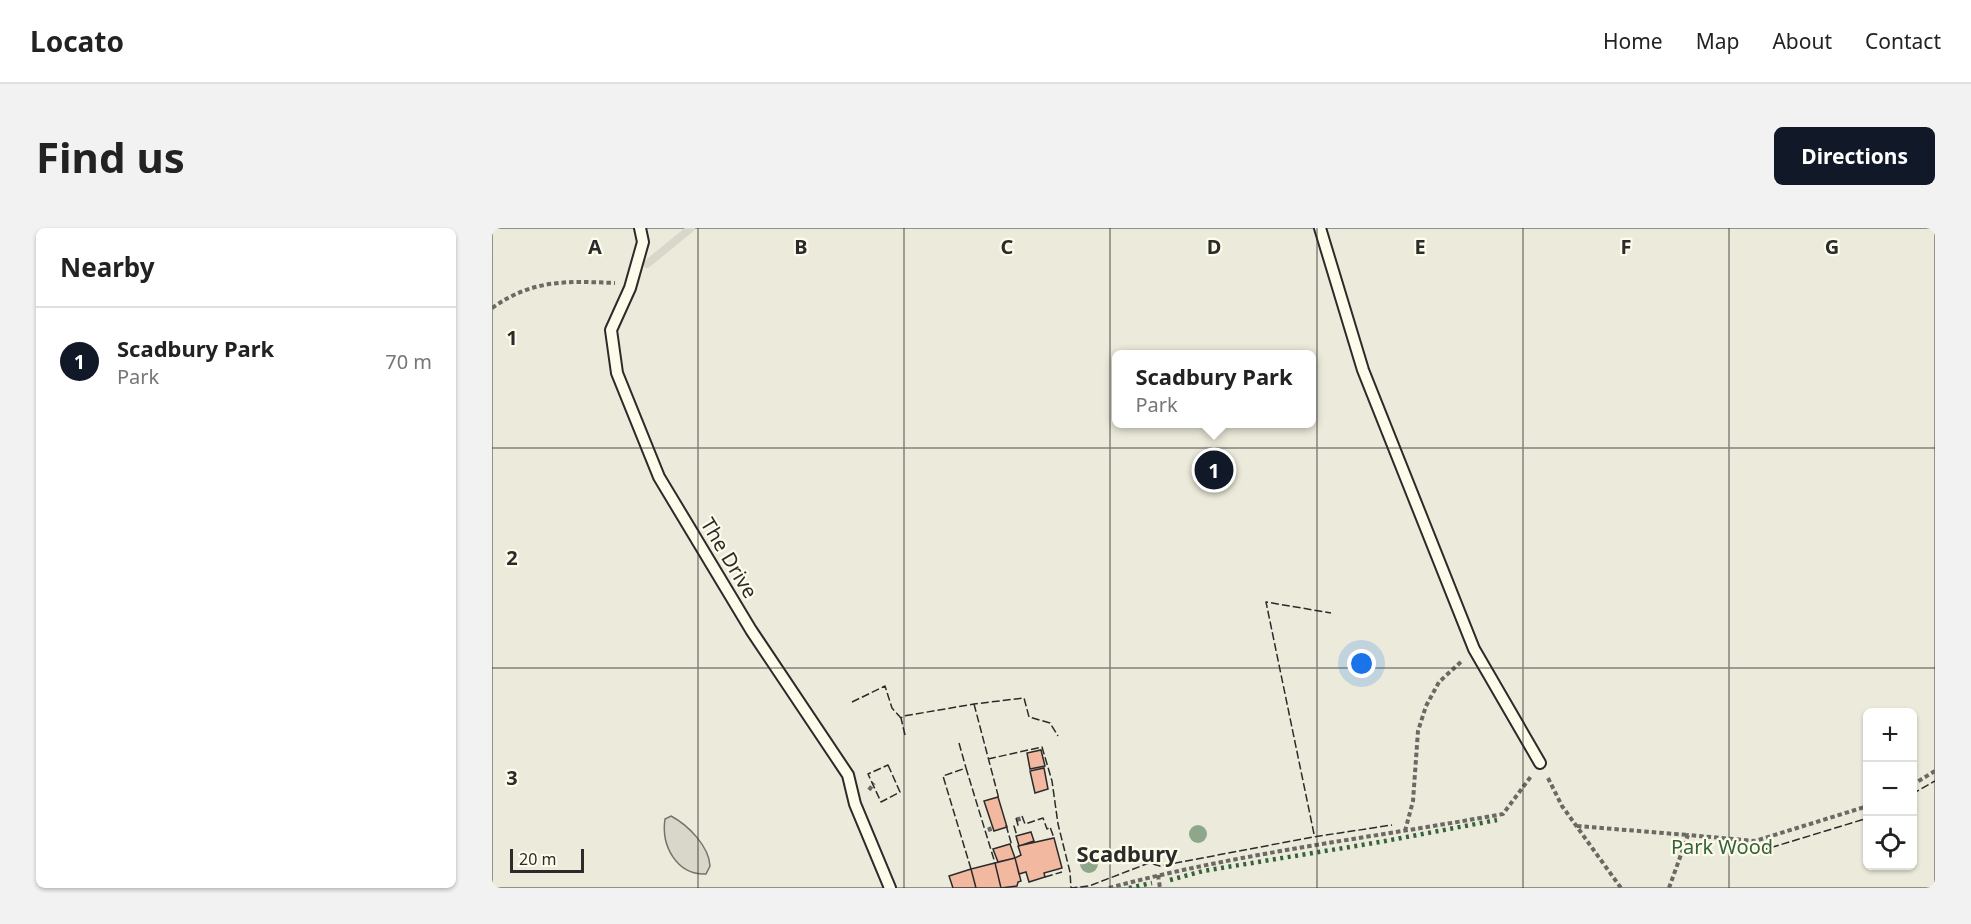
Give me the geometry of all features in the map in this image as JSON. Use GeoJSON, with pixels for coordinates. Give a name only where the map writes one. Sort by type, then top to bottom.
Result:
{"type":"FeatureCollection","features":[{"type":"Feature","properties":{"kind":"lane","name":"The Drive"},"geometry":{"type":"LineString","coordinates":[[640,228],[644,242],[631,283],[611,330],[617,373],[659,477],[751,630],[849,775],[855,804],[890,888]]}},
{"type":"Feature","properties":{"kind":"lane"},"geometry":{"type":"LineString","coordinates":[[1320,228],[1363,370],[1474,649],[1540,763]]}},
{"type":"Feature","properties":{"kind":"path"},"geometry":{"type":"LineString","coordinates":[[492,308],[510,296],[531,287],[572,281],[631,283]]}},
{"type":"Feature","properties":{"kind":"path"},"geometry":{"type":"LineString","coordinates":[[1405,831],[1413,801],[1418,731],[1426,706],[1439,682],[1474,649]]}},
{"type":"Feature","properties":{"kind":"path"},"geometry":{"type":"LineString","coordinates":[[1109,888],[1264,852],[1503,814],[1540,763],[1562,806],[1621,888]]}},
{"type":"Feature","properties":{"kind":"path"},"geometry":{"type":"LineString","coordinates":[[1917,782],[1935,771]]}},
{"type":"Feature","properties":{"kind":"path"},"geometry":{"type":"LineString","coordinates":[[1577,826],[1755,841],[1863,808]]}},
{"type":"Feature","properties":{"kind":"path"},"geometry":{"type":"LineString","coordinates":[[1018,817],[1020,824]]}},
{"type":"Feature","properties":{"kind":"path"},"geometry":{"type":"LineString","coordinates":[[989,827],[991,833]]}},
{"type":"Feature","properties":{"kind":"path"},"geometry":{"type":"LineString","coordinates":[[1670,888],[1688,835]]}},
{"type":"Feature","properties":{"kind":"path"},"geometry":{"type":"LineString","coordinates":[[1158,875],[1160,888]]}},
{"type":"Feature","properties":{"kind":"green space","name":"Park Wood"},"geometry":{"type":"Polygon","coordinates":[[[492,228],[1935,228],[1935,888],[492,888],[492,228]]]}},
{"type":"Feature","properties":{"kind":"shaded area"},"geometry":{"type":"Polygon","coordinates":[[[671,816],[691,831],[702,844],[709,858],[710,866],[706,874],[686,869],[673,857],[668,848],[664,829],[665,819],[671,816]]]}},
{"type":"Feature","properties":{"kind":"building"},"geometry":{"type":"Polygon","coordinates":[[[1041,750],[1045,766],[1030,769],[1027,753],[1041,750]]]}},
{"type":"Feature","properties":{"kind":"building"},"geometry":{"type":"Polygon","coordinates":[[[1044,768],[1048,789],[1035,793],[1030,771],[1044,768]]]}},
{"type":"Feature","properties":{"kind":"building"},"geometry":{"type":"Polygon","coordinates":[[[998,797],[1007,827],[994,831],[984,801],[998,797]]]}},
{"type":"Feature","properties":{"kind":"building"},"geometry":{"type":"Polygon","coordinates":[[[1031,832],[1034,841],[1019,846],[1016,836],[1031,832]]]}},
{"type":"Feature","properties":{"kind":"building"},"geometry":{"type":"Polygon","coordinates":[[[1054,838],[1062,868],[1044,873],[1045,877],[1029,882],[1026,872],[1019,874],[1015,858],[1021,855],[1018,846],[1054,838]]]}},
{"type":"Feature","properties":{"kind":"building"},"geometry":{"type":"Polygon","coordinates":[[[1010,844],[1015,858],[998,862],[993,849],[1010,844]]]}},
{"type":"Feature","properties":{"kind":"building"},"geometry":{"type":"Polygon","coordinates":[[[1015,858],[1021,881],[1017,886],[1001,888],[995,863],[1015,858]]]}},
{"type":"Feature","properties":{"kind":"building"},"geometry":{"type":"Polygon","coordinates":[[[995,863],[1001,888],[976,888],[971,869],[995,863]]]}},
{"type":"Feature","properties":{"kind":"building"},"geometry":{"type":"Polygon","coordinates":[[[971,869],[976,888],[953,888],[949,876],[971,869]]]}},
{"type":"Feature","properties":{"kind":"waterway"},"geometry":{"type":"LineString","coordinates":[[647,264],[691,228]]}},
{"type":"Feature","properties":{"kind":"hedge"},"geometry":{"type":"LineString","coordinates":[[1170,880],[1203,871],[1497,820]]}},
{"type":"Feature","properties":{"kind":"hedge"},"geometry":{"type":"LineString","coordinates":[[1129,888],[1152,883]]}},
{"type":"Feature","properties":{"kind":"fence"},"geometry":{"type":"LineString","coordinates":[[1314,834],[1266,602],[1331,613]]}},
{"type":"Feature","properties":{"kind":"fence"},"geometry":{"type":"LineString","coordinates":[[852,702],[885,686],[892,708],[901,718]]}},
{"type":"Feature","properties":{"kind":"fence"},"geometry":{"type":"LineString","coordinates":[[905,735],[901,718],[904,716],[1024,698],[1029,717],[1050,723],[1058,736]]}},
{"type":"Feature","properties":{"kind":"fence"},"geometry":{"type":"LineString","coordinates":[[974,704],[999,799]]}},
{"type":"Feature","properties":{"kind":"fence"},"geometry":{"type":"LineString","coordinates":[[959,743],[966,768]]}},
{"type":"Feature","properties":{"kind":"fence"},"geometry":{"type":"LineString","coordinates":[[988,759],[1042,747],[1052,781],[1058,824],[1070,872],[1071,888],[1089,886],[1149,863],[1160,866],[1313,837],[1392,825]]}},
{"type":"Feature","properties":{"kind":"fence"},"geometry":{"type":"LineString","coordinates":[[888,765],[900,792],[881,802],[868,774],[888,765]]}},
{"type":"Feature","properties":{"kind":"fence"},"geometry":{"type":"LineString","coordinates":[[971,869],[943,776],[966,768],[995,863]]}},
{"type":"Feature","properties":{"kind":"fence"},"geometry":{"type":"LineString","coordinates":[[1917,791],[1935,781]]}},
{"type":"Feature","properties":{"kind":"fence"},"geometry":{"type":"LineString","coordinates":[[1022,816],[1025,824],[1043,818],[1054,838]]}},
{"type":"Feature","properties":{"kind":"fence"},"geometry":{"type":"LineString","coordinates":[[1016,818],[1018,825],[1014,826],[1017,836]]}},
{"type":"Feature","properties":{"kind":"fence"},"geometry":{"type":"LineString","coordinates":[[1750,854],[1863,820]]}},
{"type":"Feature","properties":{"kind":"fence"},"geometry":{"type":"LineString","coordinates":[[1006,825],[1012,846]]}},
{"type":"Feature","properties":{"kind":"fence"},"geometry":{"type":"LineString","coordinates":[[1045,877],[1062,872]]}},
{"type":"Feature","properties":{"kind":"place","name":"Scadbury Park"},"geometry":{"type":"Point","coordinates":[1214,470]}},
{"type":"Feature","properties":{"kind":"district","name":"Scadbury"},"geometry":{"type":"Point","coordinates":[1127,854]}}]}
